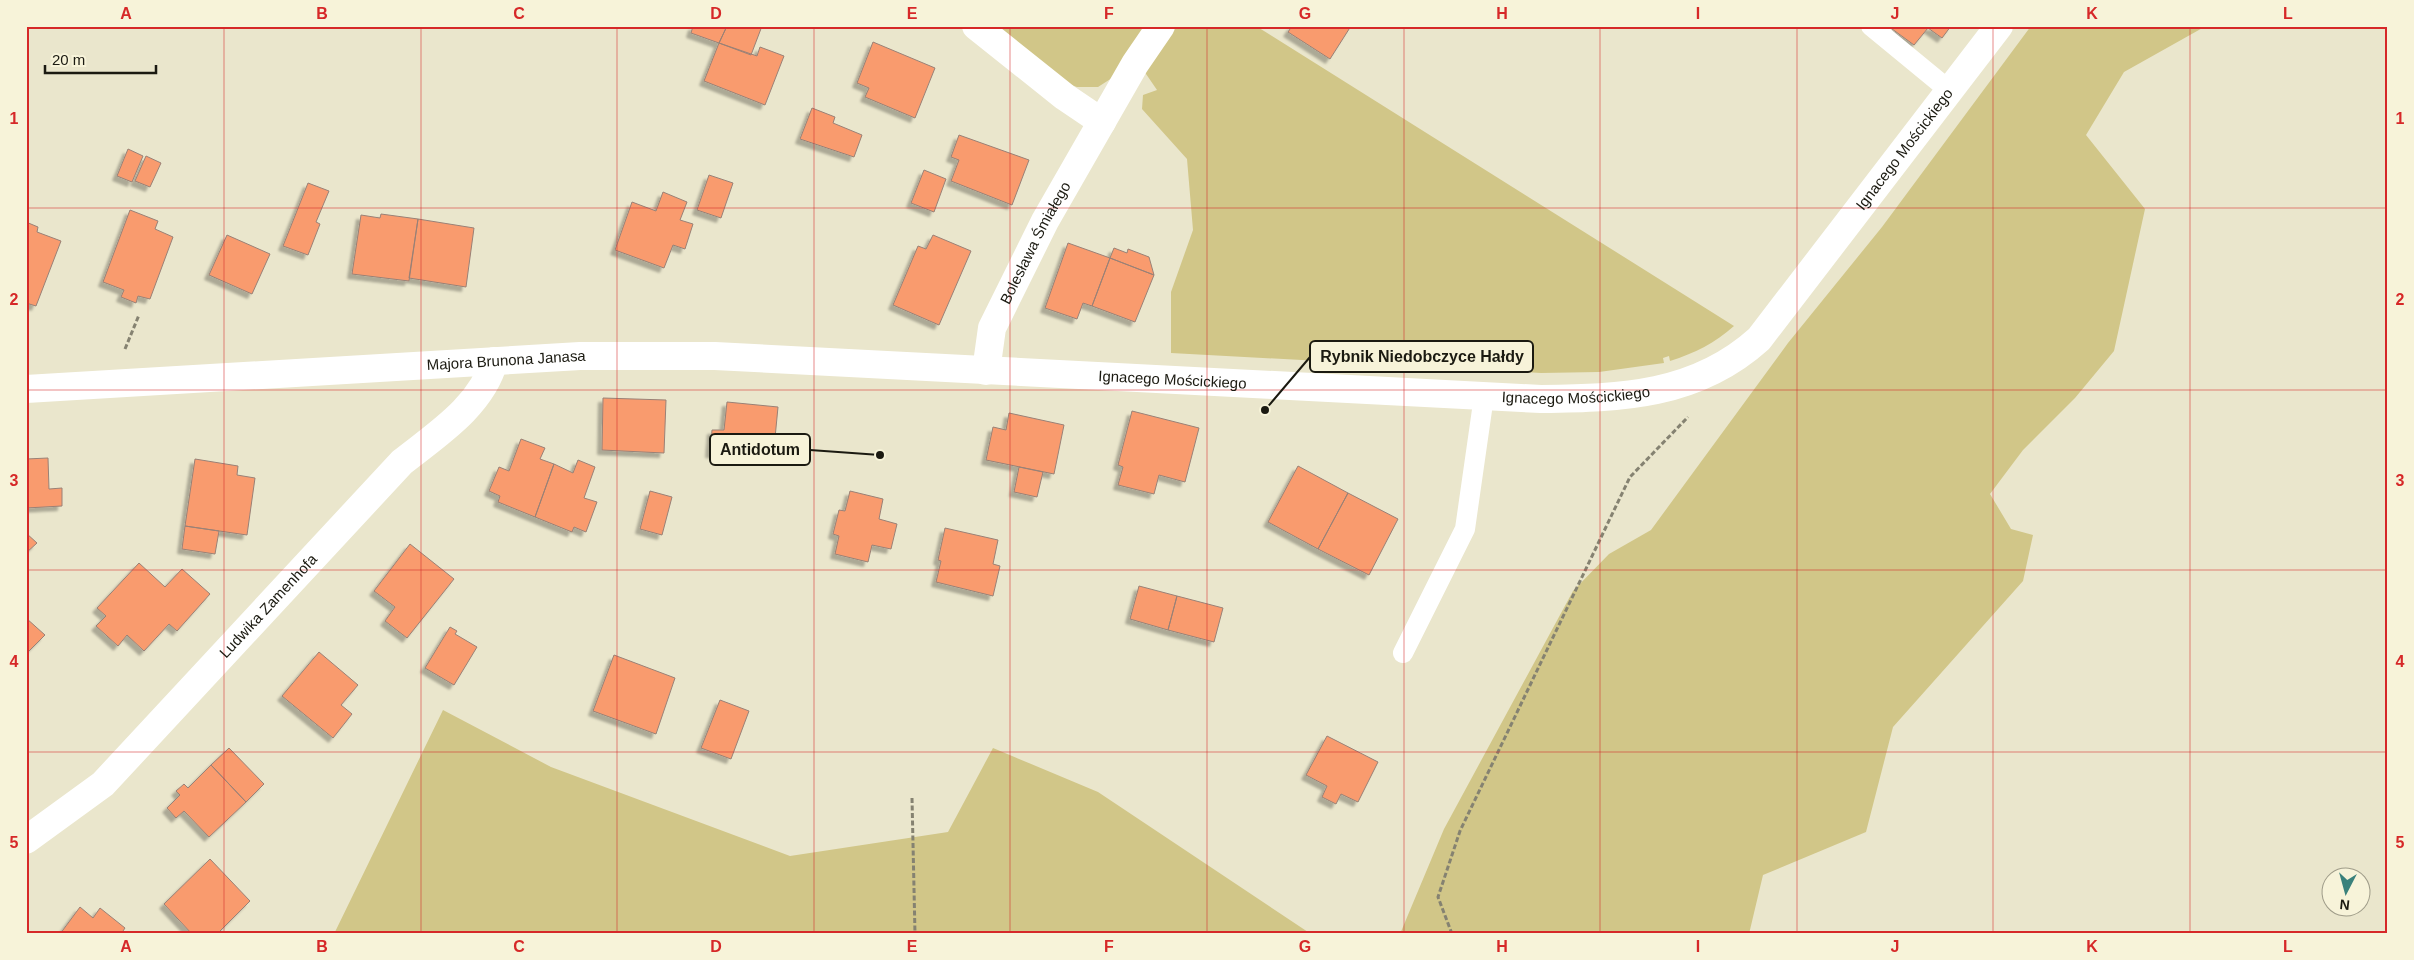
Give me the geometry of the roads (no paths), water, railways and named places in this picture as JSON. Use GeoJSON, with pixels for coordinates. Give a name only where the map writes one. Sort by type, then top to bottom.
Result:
{"type":"FeatureCollection","features":[{"type":"Feature","properties":{"kind":"street"},"geometry":{"type":"LineString","coordinates":[[976,26],[1065,97],[1102,122]]}},
{"type":"Feature","properties":{"kind":"street","name":"Bolesława Śmiałego"},"geometry":{"type":"LineString","coordinates":[[986,371],[992,328],[1045,221],[1136,64],[1161,26]]}},
{"type":"Feature","properties":{"kind":"street","name":"Ignacego Mościckiego"},"geometry":{"type":"LineString","coordinates":[[986,371],[1541,398],[1600,398],[1657,390],[1708,374],[1742,355],[1768,328],[1999,26]]}},
{"type":"Feature","properties":{"kind":"street","name":"Majora Brunona Janasa"},"geometry":{"type":"LineString","coordinates":[[26,389],[614,354],[670,354],[986,371]]}},
{"type":"Feature","properties":{"kind":"street","name":"Ludwika Zamenhofa"},"geometry":{"type":"LineString","coordinates":[[26,840],[103,784],[402,462],[447,426],[467,406],[488,379],[494,361]]}},
{"type":"Feature","properties":{"kind":"lane"},"geometry":{"type":"LineString","coordinates":[[1871,26],[1950,91]]}},
{"type":"Feature","properties":{"kind":"lane"},"geometry":{"type":"LineString","coordinates":[[1403,653],[1465,529],[1484,396]]}},
{"type":"Feature","properties":{"kind":"place","name":"Rybnik Niedobczyce Hałdy"},"geometry":{"type":"Point","coordinates":[1265,410]}},
{"type":"Feature","properties":{"kind":"place","name":"Antidotum"},"geometry":{"type":"Point","coordinates":[880,455]}}]}
